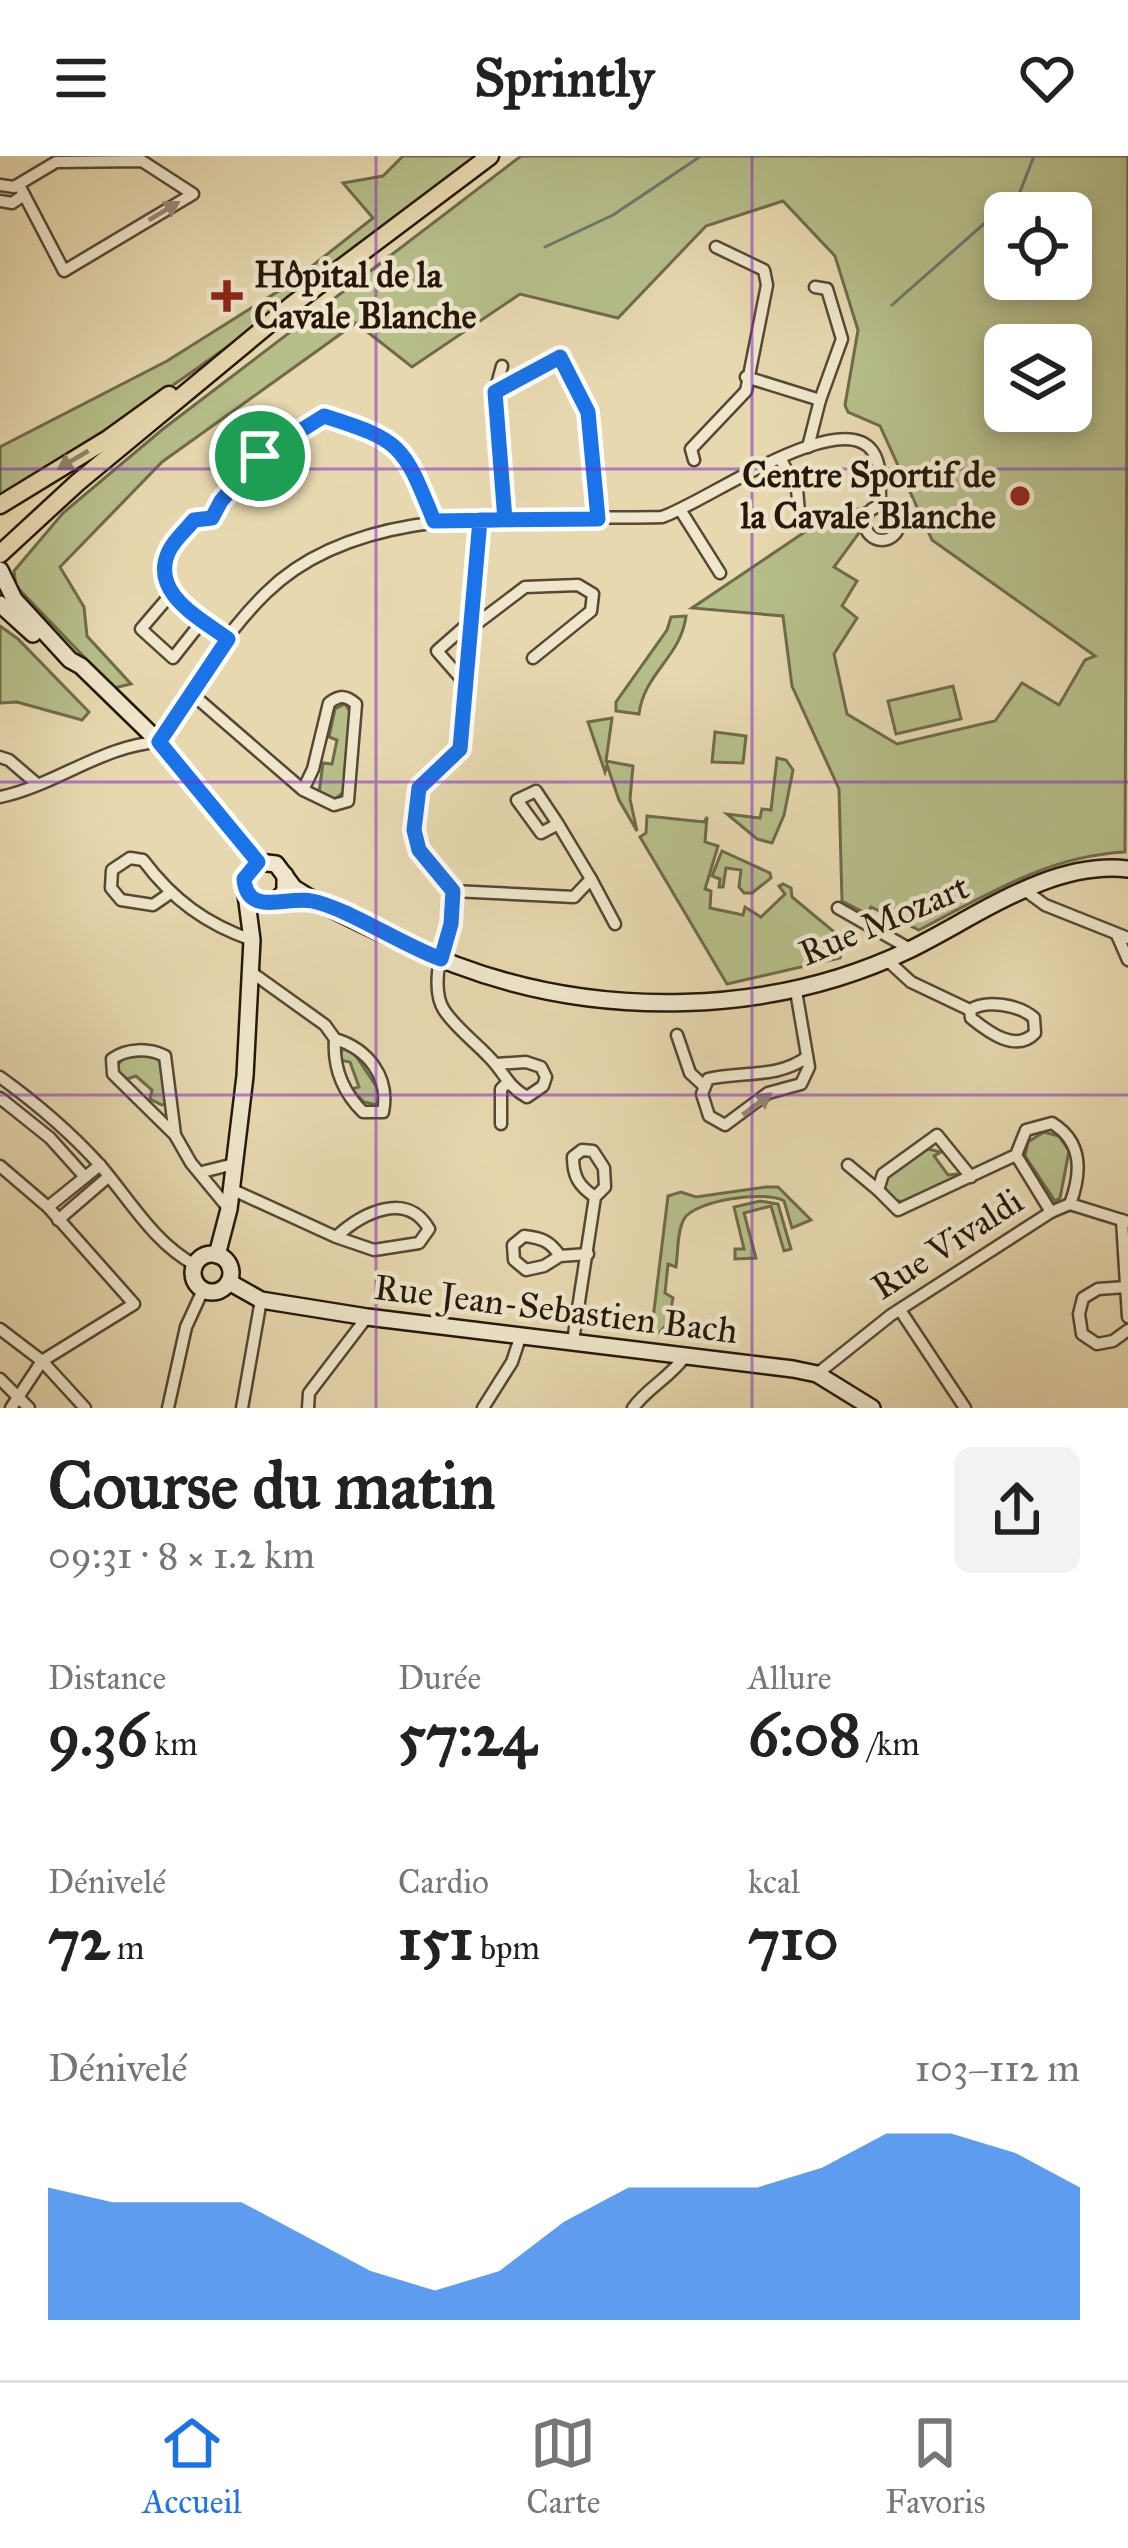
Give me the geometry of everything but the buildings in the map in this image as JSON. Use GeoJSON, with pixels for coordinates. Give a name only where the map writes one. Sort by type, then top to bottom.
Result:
{"type":"FeatureCollection","features":[{"type":"Feature","properties":{"kind":"main road"},"geometry":{"type":"LineString","coordinates":[[0,554],[77,483],[273,322],[490,156]]}},
{"type":"Feature","properties":{"kind":"main road"},"geometry":{"type":"LineString","coordinates":[[0,505],[108,439],[273,322]]}},
{"type":"Feature","properties":{"kind":"street"},"geometry":{"type":"LineString","coordinates":[[0,185],[21,190],[64,271],[193,194],[142,161],[56,159],[21,190],[12,203],[0,201]]}},
{"type":"Feature","properties":{"kind":"street"},"geometry":{"type":"LineString","coordinates":[[694,460],[691,448],[746,391],[767,285],[764,270],[716,247]]}},
{"type":"Feature","properties":{"kind":"street"},"geometry":{"type":"LineString","coordinates":[[808,447],[842,339],[830,295],[815,287]]}},
{"type":"Feature","properties":{"kind":"street"},"geometry":{"type":"LineString","coordinates":[[495,392],[560,357],[588,412],[598,519]]}},
{"type":"Feature","properties":{"kind":"street"},"geometry":{"type":"LineString","coordinates":[[502,366],[495,392],[505,520]]}},
{"type":"Feature","properties":{"kind":"street"},"geometry":{"type":"LineString","coordinates":[[746,377],[820,400]]}},
{"type":"Feature","properties":{"kind":"street"},"geometry":{"type":"LineString","coordinates":[[228,639],[171,594],[164,577],[169,551],[194,520],[212,518],[260,456],[324,416],[379,434],[409,460],[434,521]]}},
{"type":"Feature","properties":{"kind":"street"},"geometry":{"type":"LineString","coordinates":[[0,797],[152,742],[267,591],[304,564],[374,532],[434,521],[662,517],[780,458],[838,438],[862,440],[875,454],[880,506]]}},
{"type":"Feature","properties":{"kind":"street"},"geometry":{"type":"LineString","coordinates":[[780,458],[797,489],[799,512]]}},
{"type":"Feature","properties":{"kind":"street"},"geometry":{"type":"LineString","coordinates":[[682,511],[720,573]]}},
{"type":"Feature","properties":{"kind":"street"},"geometry":{"type":"LineString","coordinates":[[480,520],[460,749],[419,788],[414,830],[419,850],[453,891],[451,924],[437,978],[441,1007],[496,1064],[506,1082],[527,1097],[543,1086],[546,1077],[541,1067],[526,1062],[496,1064]]}},
{"type":"Feature","properties":{"kind":"street"},"geometry":{"type":"LineString","coordinates":[[0,570],[14,599],[152,742],[252,867]]}},
{"type":"Feature","properties":{"kind":"street"},"geometry":{"type":"LineString","coordinates":[[465,683],[437,651],[525,587],[578,585],[593,594],[591,611],[533,658]]}},
{"type":"Feature","properties":{"kind":"street"},"geometry":{"type":"LineString","coordinates":[[171,594],[141,629],[173,658],[202,620]]}},
{"type":"Feature","properties":{"kind":"street"},"geometry":{"type":"LineString","coordinates":[[0,604],[152,742]]}},
{"type":"Feature","properties":{"kind":"street"},"geometry":{"type":"LineString","coordinates":[[191,693],[303,790],[334,805],[348,801],[356,712],[356,704],[348,697],[329,703],[313,770],[303,790]]}},
{"type":"Feature","properties":{"kind":"street"},"geometry":{"type":"LineString","coordinates":[[0,758],[37,784]]}},
{"type":"Feature","properties":{"kind":"street"},"geometry":{"type":"LineString","coordinates":[[558,824],[615,924]]}},
{"type":"Feature","properties":{"kind":"street"},"geometry":{"type":"LineString","coordinates":[[169,894],[153,905],[121,900],[111,888],[112,870],[130,858],[143,860],[169,894],[227,932],[252,940]]}},
{"type":"Feature","properties":{"kind":"street"},"geometry":{"type":"LineString","coordinates":[[252,867],[277,864],[285,874],[285,891],[252,940]]}},
{"type":"Feature","properties":{"kind":"street"},"geometry":{"type":"LineString","coordinates":[[218,1256],[229,1209],[245,1076],[252,940],[246,893],[252,867]]}},
{"type":"Feature","properties":{"kind":"street","name":"Rue Mozart"},"geometry":{"type":"LineString","coordinates":[[285,874],[315,902],[441,959],[506,981],[573,995],[649,1003],[796,991],[887,960],[1026,891],[1085,871],[1128,868]]}},
{"type":"Feature","properties":{"kind":"street"},"geometry":{"type":"LineString","coordinates":[[453,891],[574,898],[591,879]]}},
{"type":"Feature","properties":{"kind":"street"},"geometry":{"type":"LineString","coordinates":[[1026,891],[1045,905],[1122,937],[1128,961]]}},
{"type":"Feature","properties":{"kind":"street"},"geometry":{"type":"LineString","coordinates":[[246,893],[256,902],[274,901]]}},
{"type":"Feature","properties":{"kind":"street","name":"Rue Mozart"},"geometry":{"type":"LineString","coordinates":[[274,901],[315,902]]}},
{"type":"Feature","properties":{"kind":"street"},"geometry":{"type":"LineString","coordinates":[[838,908],[910,950]]}},
{"type":"Feature","properties":{"kind":"street"},"geometry":{"type":"LineString","coordinates":[[887,960],[911,982],[970,1010],[973,1021],[1017,1043],[1035,1033],[1034,1018],[1026,1011],[979,1005],[970,1010]]}},
{"type":"Feature","properties":{"kind":"street"},"geometry":{"type":"LineString","coordinates":[[251,972],[325,1025],[335,1039],[357,1046],[375,1068],[387,1095],[383,1112],[363,1112],[350,1099],[333,1059],[335,1039]]}},
{"type":"Feature","properties":{"kind":"street"},"geometry":{"type":"LineString","coordinates":[[796,991],[807,1057],[806,1078],[801,1084],[768,1093],[725,1125],[709,1116],[702,1094],[708,1079],[735,1072],[758,1076],[807,1057]]}},
{"type":"Feature","properties":{"kind":"street"},"geometry":{"type":"LineString","coordinates":[[676,1036],[690,1073],[703,1084]]}},
{"type":"Feature","properties":{"kind":"street"},"geometry":{"type":"LineString","coordinates":[[175,1135],[165,1056],[124,1051],[112,1059],[113,1075],[175,1135],[229,1209]]}},
{"type":"Feature","properties":{"kind":"street"},"geometry":{"type":"LineString","coordinates":[[0,1077],[47,1112],[100,1165],[169,1250],[195,1265]]}},
{"type":"Feature","properties":{"kind":"street"},"geometry":{"type":"LineString","coordinates":[[501,1124],[500,1089],[506,1082]]}},
{"type":"Feature","properties":{"kind":"street"},"geometry":{"type":"LineString","coordinates":[[0,1098],[50,1138],[85,1178]]}},
{"type":"Feature","properties":{"kind":"street"},"geometry":{"type":"LineString","coordinates":[[848,1165],[898,1210],[1016,1155],[1026,1130],[1052,1123],[1067,1132],[1076,1147],[1070,1204]]}},
{"type":"Feature","properties":{"kind":"street"},"geometry":{"type":"LineString","coordinates":[[878,1190],[884,1174],[937,1136],[971,1177]]}},
{"type":"Feature","properties":{"kind":"street"},"geometry":{"type":"LineString","coordinates":[[1016,1155],[1052,1212]]}},
{"type":"Feature","properties":{"kind":"street"},"geometry":{"type":"LineString","coordinates":[[202,1172],[234,1164]]}},
{"type":"Feature","properties":{"kind":"street"},"geometry":{"type":"LineString","coordinates":[[48,1207],[100,1165]]}},
{"type":"Feature","properties":{"kind":"street"},"geometry":{"type":"LineString","coordinates":[[0,1186],[5,1169],[48,1207],[134,1304],[42,1361],[15,1402]]}},
{"type":"Feature","properties":{"kind":"street"},"geometry":{"type":"LineString","coordinates":[[58,1220],[108,1177]]}},
{"type":"Feature","properties":{"kind":"street"},"geometry":{"type":"LineString","coordinates":[[231,1189],[336,1237],[374,1250],[419,1243],[429,1229],[421,1214],[407,1207],[367,1213],[336,1237]]}},
{"type":"Feature","properties":{"kind":"street"},"geometry":{"type":"LineString","coordinates":[[573,1341],[595,1197]]}},
{"type":"Feature","properties":{"kind":"street","name":"Rue Vivaldi"},"geometry":{"type":"LineString","coordinates":[[818,1374],[900,1310],[1052,1212],[1070,1204],[1125,1221]]}},
{"type":"Feature","properties":{"kind":"street"},"geometry":{"type":"LineString","coordinates":[[1125,1221],[1128,1317]]}},
{"type":"Feature","properties":{"kind":"street"},"geometry":{"type":"LineString","coordinates":[[560,1256],[587,1254]]}},
{"type":"Feature","properties":{"kind":"street"},"geometry":{"type":"LineString","coordinates":[[205,1256],[218,1256],[230,1269],[229,1282],[214,1292],[202,1290],[195,1281],[195,1265],[205,1256]]}},
{"type":"Feature","properties":{"kind":"street","name":"Rue Jean-Sebastien Bach"},"geometry":{"type":"LineString","coordinates":[[229,1282],[261,1300],[367,1317],[818,1374],[872,1408]]}},
{"type":"Feature","properties":{"kind":"street"},"geometry":{"type":"LineString","coordinates":[[1126,1287],[1098,1288],[1083,1298],[1079,1314],[1082,1334],[1096,1344],[1113,1341],[1128,1330]]}},
{"type":"Feature","properties":{"kind":"street"},"geometry":{"type":"LineString","coordinates":[[168,1408],[186,1328],[202,1290]]}},
{"type":"Feature","properties":{"kind":"street"},"geometry":{"type":"LineString","coordinates":[[242,1408],[261,1300]]}},
{"type":"Feature","properties":{"kind":"street"},"geometry":{"type":"LineString","coordinates":[[900,1310],[965,1408]]}},
{"type":"Feature","properties":{"kind":"street"},"geometry":{"type":"LineString","coordinates":[[308,1408],[309,1394],[367,1317]]}},
{"type":"Feature","properties":{"kind":"street"},"geometry":{"type":"LineString","coordinates":[[0,1329],[42,1361],[85,1408]]}},
{"type":"Feature","properties":{"kind":"street"},"geometry":{"type":"LineString","coordinates":[[483,1408],[512,1362],[521,1335]]}},
{"type":"Feature","properties":{"kind":"street"},"geometry":{"type":"LineString","coordinates":[[633,1408],[671,1377],[688,1354]]}},
{"type":"Feature","properties":{"kind":"street"},"geometry":{"type":"LineString","coordinates":[[0,1379],[15,1402],[29,1408]]}},
{"type":"Feature","properties":{"kind":"green space"},"geometry":{"type":"Polygon","coordinates":[[[403,156],[477,156],[244,335],[0,499],[0,447],[167,361],[288,285],[373,218],[343,183],[383,176],[403,156]]]}},
{"type":"Feature","properties":{"kind":"green space"},"geometry":{"type":"Polygon","coordinates":[[[521,156],[1128,156],[1125,852],[1043,869],[919,930],[871,907],[867,914],[842,901],[839,789],[792,686],[783,616],[692,608],[830,515],[863,508],[859,533],[834,567],[857,581],[842,606],[857,618],[834,654],[847,714],[897,744],[995,721],[1022,683],[1059,705],[1085,660],[1095,656],[932,540],[880,426],[848,412],[845,405],[858,330],[835,256],[783,201],[706,226],[618,318],[520,294],[412,367],[356,323],[162,462],[60,567],[84,607],[87,636],[131,684],[114,688],[16,586],[14,571],[63,513],[163,429],[521,156]]]}},
{"type":"Feature","properties":{"kind":"green space"},"geometry":{"type":"Polygon","coordinates":[[[686,616],[639,714],[616,711],[616,702],[667,630],[671,617],[686,616]]]}},
{"type":"Feature","properties":{"kind":"green space"},"geometry":{"type":"Polygon","coordinates":[[[0,626],[89,712],[82,720],[17,702],[0,703],[0,626]]]}},
{"type":"Feature","properties":{"kind":"green space"},"geometry":{"type":"Polygon","coordinates":[[[953,686],[961,719],[896,734],[888,701],[953,686]]]}},
{"type":"Feature","properties":{"kind":"green space"},"geometry":{"type":"Polygon","coordinates":[[[345,704],[351,713],[345,791],[334,800],[319,793],[323,763],[332,764],[337,740],[329,737],[335,709],[345,704]]]}},
{"type":"Feature","properties":{"kind":"green space"},"geometry":{"type":"Polygon","coordinates":[[[612,718],[606,761],[633,766],[630,799],[637,831],[607,765],[605,772],[588,722],[612,718]]]}},
{"type":"Feature","properties":{"kind":"green space"},"geometry":{"type":"Polygon","coordinates":[[[715,732],[746,736],[743,763],[712,762],[715,732]]]}},
{"type":"Feature","properties":{"kind":"green space"},"geometry":{"type":"Polygon","coordinates":[[[777,758],[786,760],[793,770],[784,815],[772,843],[757,839],[727,814],[760,818],[762,809],[771,810],[777,758]]]}},
{"type":"Feature","properties":{"kind":"green space"},"geometry":{"type":"Polygon","coordinates":[[[647,816],[704,822],[707,817],[705,842],[718,846],[705,889],[711,891],[710,908],[743,915],[745,907],[761,917],[785,894],[779,886],[783,884],[844,940],[840,958],[727,984],[640,837],[646,833],[647,816]]]}},
{"type":"Feature","properties":{"kind":"green space"},"geometry":{"type":"Polygon","coordinates":[[[722,851],[770,873],[771,878],[752,893],[744,893],[739,887],[741,870],[726,868],[723,887],[719,887],[720,879],[712,876],[722,851]]]}},
{"type":"Feature","properties":{"kind":"green space"},"geometry":{"type":"Polygon","coordinates":[[[350,1047],[380,1092],[377,1105],[364,1102],[351,1089],[359,1087],[350,1062],[339,1060],[342,1049],[350,1047]]]}},
{"type":"Feature","properties":{"kind":"green space"},"geometry":{"type":"Polygon","coordinates":[[[152,1055],[162,1063],[166,1103],[162,1105],[150,1099],[152,1090],[136,1076],[127,1079],[117,1072],[124,1058],[152,1055]]]}},
{"type":"Feature","properties":{"kind":"green space"},"geometry":{"type":"Polygon","coordinates":[[[1044,1132],[1059,1136],[1069,1151],[1060,1198],[1055,1201],[1025,1156],[1028,1142],[1044,1132]]]}},
{"type":"Feature","properties":{"kind":"green space"},"geometry":{"type":"Polygon","coordinates":[[[928,1149],[941,1152],[934,1156],[956,1178],[906,1202],[892,1200],[884,1186],[886,1178],[928,1149]]]}},
{"type":"Feature","properties":{"kind":"green space"},"geometry":{"type":"Polygon","coordinates":[[[778,1187],[811,1220],[792,1228],[784,1201],[763,1196],[716,1202],[691,1212],[680,1230],[676,1267],[668,1264],[665,1293],[673,1298],[669,1316],[662,1330],[651,1335],[668,1196],[778,1187]]]}},
{"type":"Feature","properties":{"kind":"green space"},"geometry":{"type":"Polygon","coordinates":[[[760,1201],[778,1204],[791,1249],[784,1251],[771,1206],[744,1213],[756,1258],[735,1259],[735,1249],[744,1249],[734,1207],[760,1201]]]}},
{"type":"Feature","properties":{"kind":"waterway"},"geometry":{"type":"LineString","coordinates":[[545,247],[613,215],[701,156]]}},
{"type":"Feature","properties":{"kind":"waterway"},"geometry":{"type":"LineString","coordinates":[[892,305],[1020,192],[1034,156]]}},
{"type":"Feature","properties":{"kind":"place","name":"Hôpital de la Cavale Blanche"},"geometry":{"type":"Point","coordinates":[227,296]}},
{"type":"Feature","properties":{"kind":"place","name":"Centre Sportif de la Cavale Blanche"},"geometry":{"type":"Point","coordinates":[1020,496]}},
{"type":"Feature","properties":{"kind":"route"},"geometry":{"type":"LineString","coordinates":[[260,456],[212,518],[194,520],[169,551],[164,577],[171,594],[228,639],[159,742],[258,862],[244,879],[246,893],[256,902],[269,904],[280,898],[315,902],[441,959],[451,924],[453,891],[419,850],[414,830],[419,788],[460,749],[480,520],[505,520],[598,519],[588,412],[560,357],[495,392],[505,520],[480,520],[434,521],[409,460],[379,434],[324,416],[260,456]]}}]}
